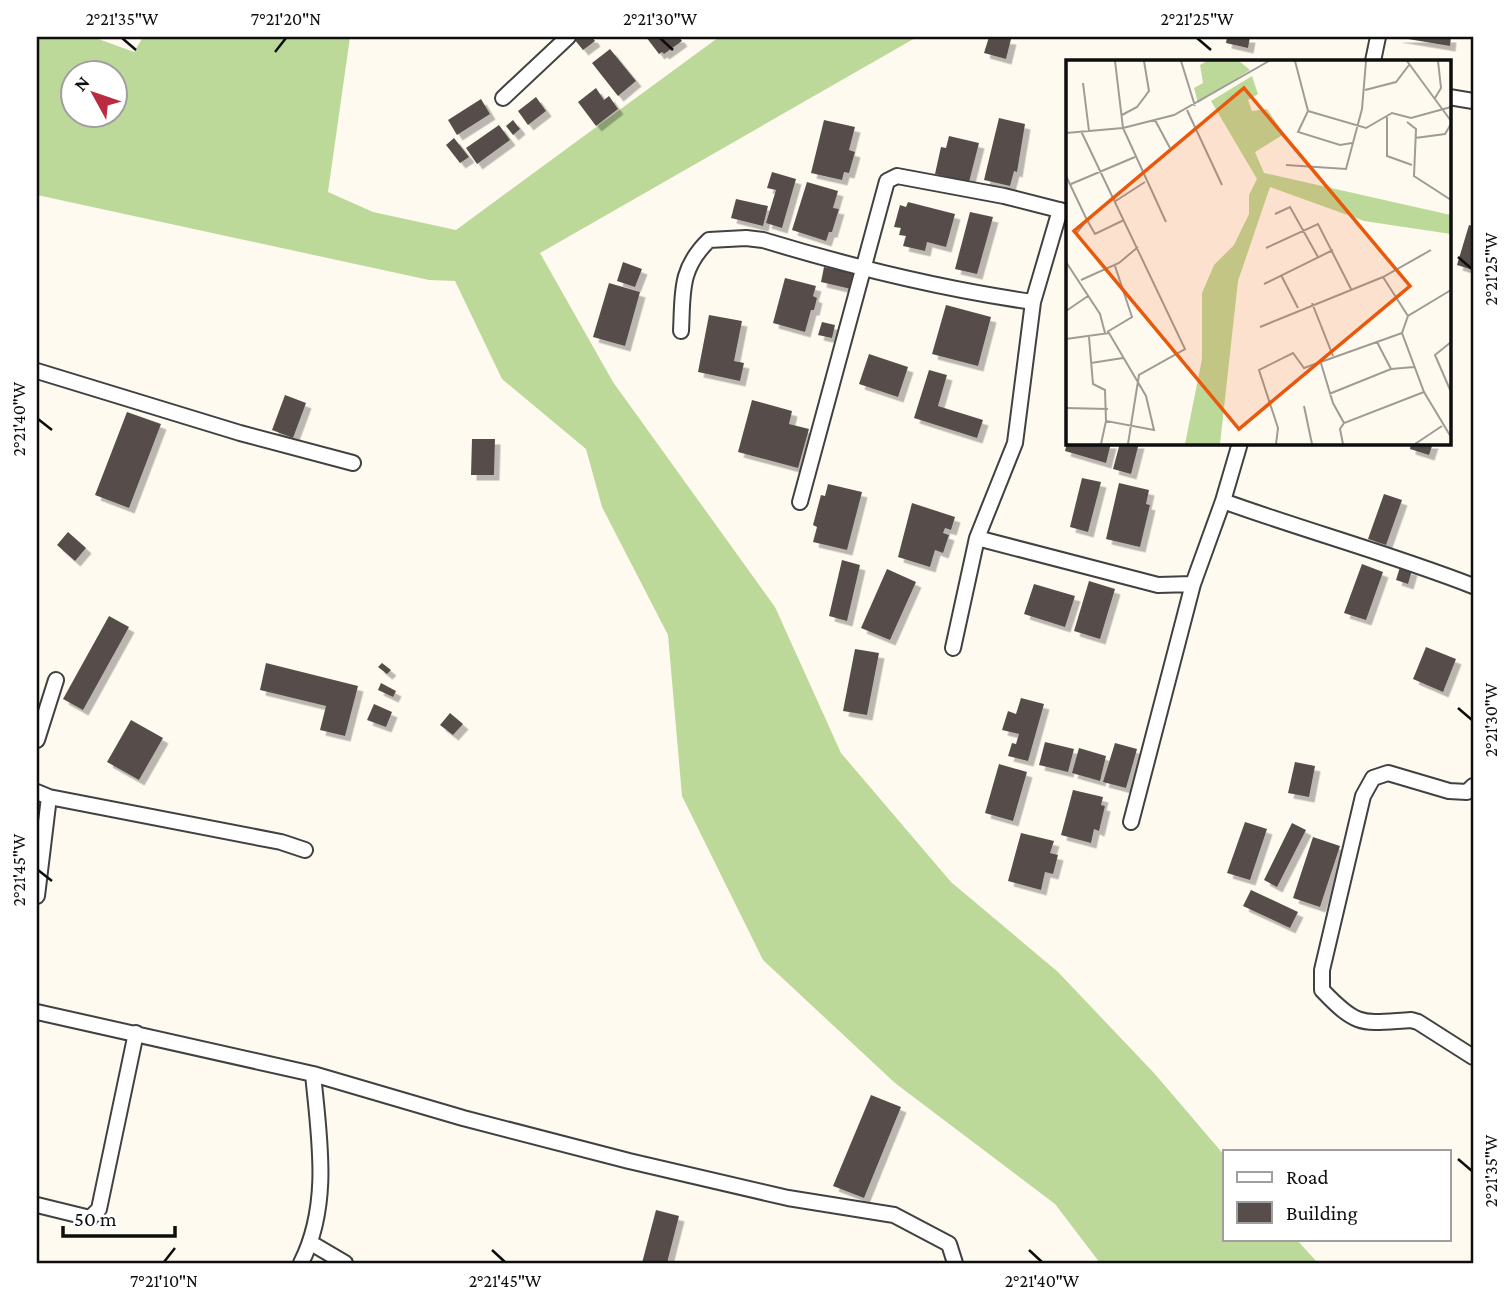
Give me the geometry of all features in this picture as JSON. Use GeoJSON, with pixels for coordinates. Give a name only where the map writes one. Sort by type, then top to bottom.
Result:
{"type":"FeatureCollection","features":[{"type":"Feature","properties":{"kind":"street"},"geometry":{"type":"LineString","coordinates":[[503,98],[568,37]]}},
{"type":"Feature","properties":{"kind":"street"},"geometry":{"type":"LineString","coordinates":[[1373,60],[1378,37]]}},
{"type":"Feature","properties":{"kind":"street"},"geometry":{"type":"LineString","coordinates":[[1450,97],[1473,102]]}},
{"type":"Feature","properties":{"kind":"street"},"geometry":{"type":"LineString","coordinates":[[800,502],[887,181],[897,176],[1003,196],[1064,211],[1033,303],[1015,443],[977,538],[953,648]]}},
{"type":"Feature","properties":{"kind":"street"},"geometry":{"type":"LineString","coordinates":[[681,331],[684,277],[697,252],[709,240],[763,240],[861,269],[1033,303]]}},
{"type":"Feature","properties":{"kind":"street"},"geometry":{"type":"LineString","coordinates":[[37,371],[240,433],[353,463]]}},
{"type":"Feature","properties":{"kind":"street"},"geometry":{"type":"LineString","coordinates":[[1131,822],[1193,584],[1223,501],[1240,444]]}},
{"type":"Feature","properties":{"kind":"street"},"geometry":{"type":"LineString","coordinates":[[1223,501],[1314,533],[1383,553],[1473,586]]}},
{"type":"Feature","properties":{"kind":"street"},"geometry":{"type":"LineString","coordinates":[[977,538],[1158,585],[1193,584]]}},
{"type":"Feature","properties":{"kind":"street"},"geometry":{"type":"LineString","coordinates":[[37,740],[56,680]]}},
{"type":"Feature","properties":{"kind":"street"},"geometry":{"type":"LineString","coordinates":[[1473,786],[1467,792],[1449,791],[1388,772],[1373,778],[1363,796],[1322,970],[1322,990],[1335,1004],[1362,1023],[1411,1020],[1418,1022],[1473,1057]]}},
{"type":"Feature","properties":{"kind":"street"},"geometry":{"type":"LineString","coordinates":[[37,896],[43,795],[281,842],[305,850]]}},
{"type":"Feature","properties":{"kind":"street"},"geometry":{"type":"LineString","coordinates":[[37,1012],[313,1074],[463,1118],[629,1161],[788,1198],[894,1215],[949,1244],[955,1263]]}},
{"type":"Feature","properties":{"kind":"street"},"geometry":{"type":"LineString","coordinates":[[37,1205],[90,1218],[99,1209],[136,1033]]}},
{"type":"Feature","properties":{"kind":"street"},"geometry":{"type":"LineString","coordinates":[[301,1263],[311,1243],[320,1198],[320,1158],[313,1074]]}},
{"type":"Feature","properties":{"kind":"street"},"geometry":{"type":"LineString","coordinates":[[311,1243],[345,1263]]}},
{"type":"Feature","properties":{"kind":"green space"},"geometry":{"type":"Polygon","coordinates":[[[37,37],[93,37],[134,52],[143,37],[350,37],[328,192],[373,212],[456,230],[719,37],[917,37],[540,253],[613,382],[775,607],[841,753],[951,882],[1058,972],[1154,1073],[1223,1154],[1223,1240],[1297,1240],[1318,1263],[1100,1263],[1055,1204],[895,1083],[763,960],[682,796],[668,635],[602,507],[586,449],[502,379],[455,281],[429,280],[37,195],[37,37]]]}},
{"type":"Feature","properties":{"kind":"building"},"geometry":{"type":"Polygon","coordinates":[[[592,37],[595,41],[583,50],[574,39],[592,37]]]}},
{"type":"Feature","properties":{"kind":"building"},"geometry":{"type":"Polygon","coordinates":[[[646,37],[679,37],[682,41],[664,54],[659,54],[646,37]]]}},
{"type":"Feature","properties":{"kind":"building"},"geometry":{"type":"Polygon","coordinates":[[[989,37],[1011,39],[1006,59],[984,53],[989,37]]]}},
{"type":"Feature","properties":{"kind":"building"},"geometry":{"type":"Polygon","coordinates":[[[1227,37],[1250,37],[1248,48],[1226,43],[1227,37]]]}},
{"type":"Feature","properties":{"kind":"building"},"geometry":{"type":"Polygon","coordinates":[[[1396,37],[1451,37],[1450,46],[1396,37]]]}},
{"type":"Feature","properties":{"kind":"building"},"geometry":{"type":"Polygon","coordinates":[[[610,49],[636,81],[618,96],[592,63],[610,49]]]}},
{"type":"Feature","properties":{"kind":"building"},"geometry":{"type":"Polygon","coordinates":[[[596,88],[604,100],[609,96],[618,109],[596,126],[578,102],[596,88]]]}},
{"type":"Feature","properties":{"kind":"building"},"geometry":{"type":"Polygon","coordinates":[[[536,97],[546,111],[528,125],[518,111],[536,97]]]}},
{"type":"Feature","properties":{"kind":"building"},"geometry":{"type":"Polygon","coordinates":[[[481,99],[490,114],[457,135],[448,120],[481,99]]]}},
{"type":"Feature","properties":{"kind":"building"},"geometry":{"type":"Polygon","coordinates":[[[999,118],[1025,124],[1017,172],[1014,171],[1010,186],[984,180],[999,118]]]}},
{"type":"Feature","properties":{"kind":"building"},"geometry":{"type":"Polygon","coordinates":[[[513,120],[520,129],[513,135],[506,126],[513,120]]]}},
{"type":"Feature","properties":{"kind":"building"},"geometry":{"type":"Polygon","coordinates":[[[824,120],[855,127],[849,150],[855,152],[849,173],[844,172],[842,180],[811,173],[824,120]]]}},
{"type":"Feature","properties":{"kind":"building"},"geometry":{"type":"Polygon","coordinates":[[[499,125],[510,140],[477,164],[466,148],[499,125]]]}},
{"type":"Feature","properties":{"kind":"building"},"geometry":{"type":"Polygon","coordinates":[[[949,136],[979,143],[969,182],[935,174],[941,147],[946,148],[949,136]]]}},
{"type":"Feature","properties":{"kind":"building"},"geometry":{"type":"Polygon","coordinates":[[[454,138],[469,157],[460,163],[446,145],[454,138]]]}},
{"type":"Feature","properties":{"kind":"building"},"geometry":{"type":"Polygon","coordinates":[[[772,172],[796,179],[782,228],[766,223],[776,190],[767,188],[772,172]]]}},
{"type":"Feature","properties":{"kind":"building"},"geometry":{"type":"Polygon","coordinates":[[[807,182],[838,191],[833,208],[839,209],[832,232],[829,232],[826,241],[792,230],[807,182]]]}},
{"type":"Feature","properties":{"kind":"building"},"geometry":{"type":"Polygon","coordinates":[[[736,199],[768,206],[763,226],[731,218],[736,199]]]}},
{"type":"Feature","properties":{"kind":"building"},"geometry":{"type":"Polygon","coordinates":[[[908,202],[955,214],[946,247],[927,242],[925,251],[903,246],[906,236],[899,235],[901,228],[894,227],[900,205],[906,207],[908,202]]]}},
{"type":"Feature","properties":{"kind":"building"},"geometry":{"type":"Polygon","coordinates":[[[970,212],[993,217],[977,274],[955,269],[970,212]]]}},
{"type":"Feature","properties":{"kind":"building"},"geometry":{"type":"Polygon","coordinates":[[[1469,225],[1473,226],[1473,270],[1457,265],[1469,225]]]}},
{"type":"Feature","properties":{"kind":"building"},"geometry":{"type":"Polygon","coordinates":[[[623,262],[642,269],[635,287],[617,281],[623,262]]]}},
{"type":"Feature","properties":{"kind":"building"},"geometry":{"type":"Polygon","coordinates":[[[824,267],[855,273],[851,289],[821,282],[824,267]]]}},
{"type":"Feature","properties":{"kind":"building"},"geometry":{"type":"Polygon","coordinates":[[[785,278],[816,286],[813,296],[817,298],[805,332],[773,323],[785,278]]]}},
{"type":"Feature","properties":{"kind":"building"},"geometry":{"type":"Polygon","coordinates":[[[609,283],[640,292],[625,346],[593,337],[609,283]]]}},
{"type":"Feature","properties":{"kind":"building"},"geometry":{"type":"Polygon","coordinates":[[[946,305],[991,317],[978,366],[932,354],[946,305]]]}},
{"type":"Feature","properties":{"kind":"building"},"geometry":{"type":"Polygon","coordinates":[[[709,315],[742,321],[734,361],[744,363],[740,381],[698,372],[709,315]]]}},
{"type":"Feature","properties":{"kind":"building"},"geometry":{"type":"Polygon","coordinates":[[[822,322],[835,325],[832,338],[818,335],[822,322]]]}},
{"type":"Feature","properties":{"kind":"building"},"geometry":{"type":"Polygon","coordinates":[[[869,354],[908,367],[898,397],[859,384],[869,354]]]}},
{"type":"Feature","properties":{"kind":"building"},"geometry":{"type":"Polygon","coordinates":[[[929,370],[947,375],[938,406],[983,420],[977,438],[914,418],[929,370]]]}},
{"type":"Feature","properties":{"kind":"building"},"geometry":{"type":"Polygon","coordinates":[[[285,395],[306,403],[293,438],[272,430],[285,395]]]}},
{"type":"Feature","properties":{"kind":"building"},"geometry":{"type":"Polygon","coordinates":[[[752,400],[792,411],[789,424],[809,429],[798,468],[738,452],[752,400]]]}},
{"type":"Feature","properties":{"kind":"building"},"geometry":{"type":"Polygon","coordinates":[[[127,412],[161,424],[129,508],[95,495],[127,412]]]}},
{"type":"Feature","properties":{"kind":"building"},"geometry":{"type":"Polygon","coordinates":[[[472,439],[495,439],[494,475],[471,475],[472,439]]]}},
{"type":"Feature","properties":{"kind":"building"},"geometry":{"type":"Polygon","coordinates":[[[1067,444],[1111,444],[1106,463],[1065,451],[1067,444]]]}},
{"type":"Feature","properties":{"kind":"building"},"geometry":{"type":"Polygon","coordinates":[[[1120,444],[1139,444],[1131,474],[1113,469],[1120,444]]]}},
{"type":"Feature","properties":{"kind":"building"},"geometry":{"type":"Polygon","coordinates":[[[1411,444],[1433,444],[1429,455],[1410,449],[1411,444]]]}},
{"type":"Feature","properties":{"kind":"building"},"geometry":{"type":"Polygon","coordinates":[[[1082,478],[1101,482],[1088,532],[1070,527],[1082,478]]]}},
{"type":"Feature","properties":{"kind":"building"},"geometry":{"type":"Polygon","coordinates":[[[1119,483],[1149,490],[1146,504],[1150,505],[1140,547],[1106,539],[1119,483]]]}},
{"type":"Feature","properties":{"kind":"building"},"geometry":{"type":"Polygon","coordinates":[[[828,484],[862,492],[847,550],[813,542],[817,527],[813,525],[821,495],[825,496],[828,484]]]}},
{"type":"Feature","properties":{"kind":"building"},"geometry":{"type":"Polygon","coordinates":[[[1384,494],[1402,500],[1386,545],[1368,539],[1384,494]]]}},
{"type":"Feature","properties":{"kind":"building"},"geometry":{"type":"Polygon","coordinates":[[[912,503],[955,517],[951,530],[945,528],[943,533],[949,535],[943,553],[935,550],[930,567],[898,557],[912,503]]]}},
{"type":"Feature","properties":{"kind":"building"},"geometry":{"type":"Polygon","coordinates":[[[68,532],[86,548],[75,561],[57,545],[68,532]]]}},
{"type":"Feature","properties":{"kind":"building"},"geometry":{"type":"Polygon","coordinates":[[[842,560],[860,565],[847,621],[829,616],[842,560]]]}},
{"type":"Feature","properties":{"kind":"building"},"geometry":{"type":"Polygon","coordinates":[[[1362,564],[1383,572],[1366,620],[1344,613],[1362,564]]]}},
{"type":"Feature","properties":{"kind":"building"},"geometry":{"type":"Polygon","coordinates":[[[1400,567],[1412,570],[1408,584],[1396,580],[1400,567]]]}},
{"type":"Feature","properties":{"kind":"building"},"geometry":{"type":"Polygon","coordinates":[[[887,569],[916,582],[890,640],[861,628],[887,569]]]}},
{"type":"Feature","properties":{"kind":"building"},"geometry":{"type":"Polygon","coordinates":[[[1089,581],[1115,589],[1100,639],[1074,631],[1089,581]]]}},
{"type":"Feature","properties":{"kind":"building"},"geometry":{"type":"Polygon","coordinates":[[[1034,584],[1075,596],[1065,627],[1024,614],[1034,584]]]}},
{"type":"Feature","properties":{"kind":"building"},"geometry":{"type":"Polygon","coordinates":[[[109,616],[129,627],[83,710],[63,699],[109,616]]]}},
{"type":"Feature","properties":{"kind":"building"},"geometry":{"type":"Polygon","coordinates":[[[1426,647],[1456,659],[1443,692],[1413,679],[1426,647]]]}},
{"type":"Feature","properties":{"kind":"building"},"geometry":{"type":"Polygon","coordinates":[[[855,649],[879,653],[867,715],[843,711],[855,649]]]}},
{"type":"Feature","properties":{"kind":"building"},"geometry":{"type":"Polygon","coordinates":[[[266,663],[358,686],[345,736],[320,730],[326,706],[260,690],[266,663]]]}},
{"type":"Feature","properties":{"kind":"building"},"geometry":{"type":"Polygon","coordinates":[[[382,663],[391,670],[387,674],[378,667],[382,663]]]}},
{"type":"Feature","properties":{"kind":"building"},"geometry":{"type":"Polygon","coordinates":[[[381,683],[396,691],[393,697],[378,690],[381,683]]]}},
{"type":"Feature","properties":{"kind":"building"},"geometry":{"type":"Polygon","coordinates":[[[1021,698],[1044,704],[1028,761],[1008,756],[1012,743],[1016,744],[1019,734],[1002,730],[1008,711],[1016,714],[1021,698]]]}},
{"type":"Feature","properties":{"kind":"building"},"geometry":{"type":"Polygon","coordinates":[[[374,704],[392,712],[386,727],[367,720],[374,704]]]}},
{"type":"Feature","properties":{"kind":"building"},"geometry":{"type":"Polygon","coordinates":[[[450,713],[463,724],[453,735],[440,725],[450,713]]]}},
{"type":"Feature","properties":{"kind":"building"},"geometry":{"type":"Polygon","coordinates":[[[131,720],[163,738],[139,780],[107,762],[131,720]]]}},
{"type":"Feature","properties":{"kind":"building"},"geometry":{"type":"Polygon","coordinates":[[[1045,742],[1074,749],[1068,772],[1039,765],[1045,742]]]}},
{"type":"Feature","properties":{"kind":"building"},"geometry":{"type":"Polygon","coordinates":[[[1115,743],[1137,749],[1126,788],[1103,782],[1115,743]]]}},
{"type":"Feature","properties":{"kind":"building"},"geometry":{"type":"Polygon","coordinates":[[[1079,748],[1106,756],[1100,781],[1072,773],[1079,748]]]}},
{"type":"Feature","properties":{"kind":"building"},"geometry":{"type":"Polygon","coordinates":[[[1295,762],[1315,766],[1309,797],[1288,793],[1295,762]]]}},
{"type":"Feature","properties":{"kind":"building"},"geometry":{"type":"Polygon","coordinates":[[[999,764],[1027,772],[1013,821],[985,813],[999,764]]]}},
{"type":"Feature","properties":{"kind":"building"},"geometry":{"type":"Polygon","coordinates":[[[1073,790],[1103,797],[1101,805],[1105,806],[1099,831],[1094,829],[1091,843],[1061,835],[1073,790]]]}},
{"type":"Feature","properties":{"kind":"building"},"geometry":{"type":"Polygon","coordinates":[[[1245,822],[1267,829],[1250,880],[1227,873],[1245,822]]]}},
{"type":"Feature","properties":{"kind":"building"},"geometry":{"type":"Polygon","coordinates":[[[1292,823],[1306,830],[1277,887],[1264,880],[1292,823]]]}},
{"type":"Feature","properties":{"kind":"building"},"geometry":{"type":"Polygon","coordinates":[[[1021,833],[1054,841],[1050,853],[1058,855],[1053,874],[1045,872],[1041,890],[1008,881],[1021,833]]]}},
{"type":"Feature","properties":{"kind":"building"},"geometry":{"type":"Polygon","coordinates":[[[1313,837],[1340,846],[1320,907],[1293,898],[1313,837]]]}},
{"type":"Feature","properties":{"kind":"building"},"geometry":{"type":"Polygon","coordinates":[[[1251,890],[1298,912],[1290,928],[1243,906],[1251,890]]]}},
{"type":"Feature","properties":{"kind":"building"},"geometry":{"type":"Polygon","coordinates":[[[871,1095],[901,1107],[864,1198],[833,1186],[871,1095]]]}},
{"type":"Feature","properties":{"kind":"building"},"geometry":{"type":"Polygon","coordinates":[[[656,1210],[679,1216],[667,1263],[642,1263],[656,1210]]]}}]}
